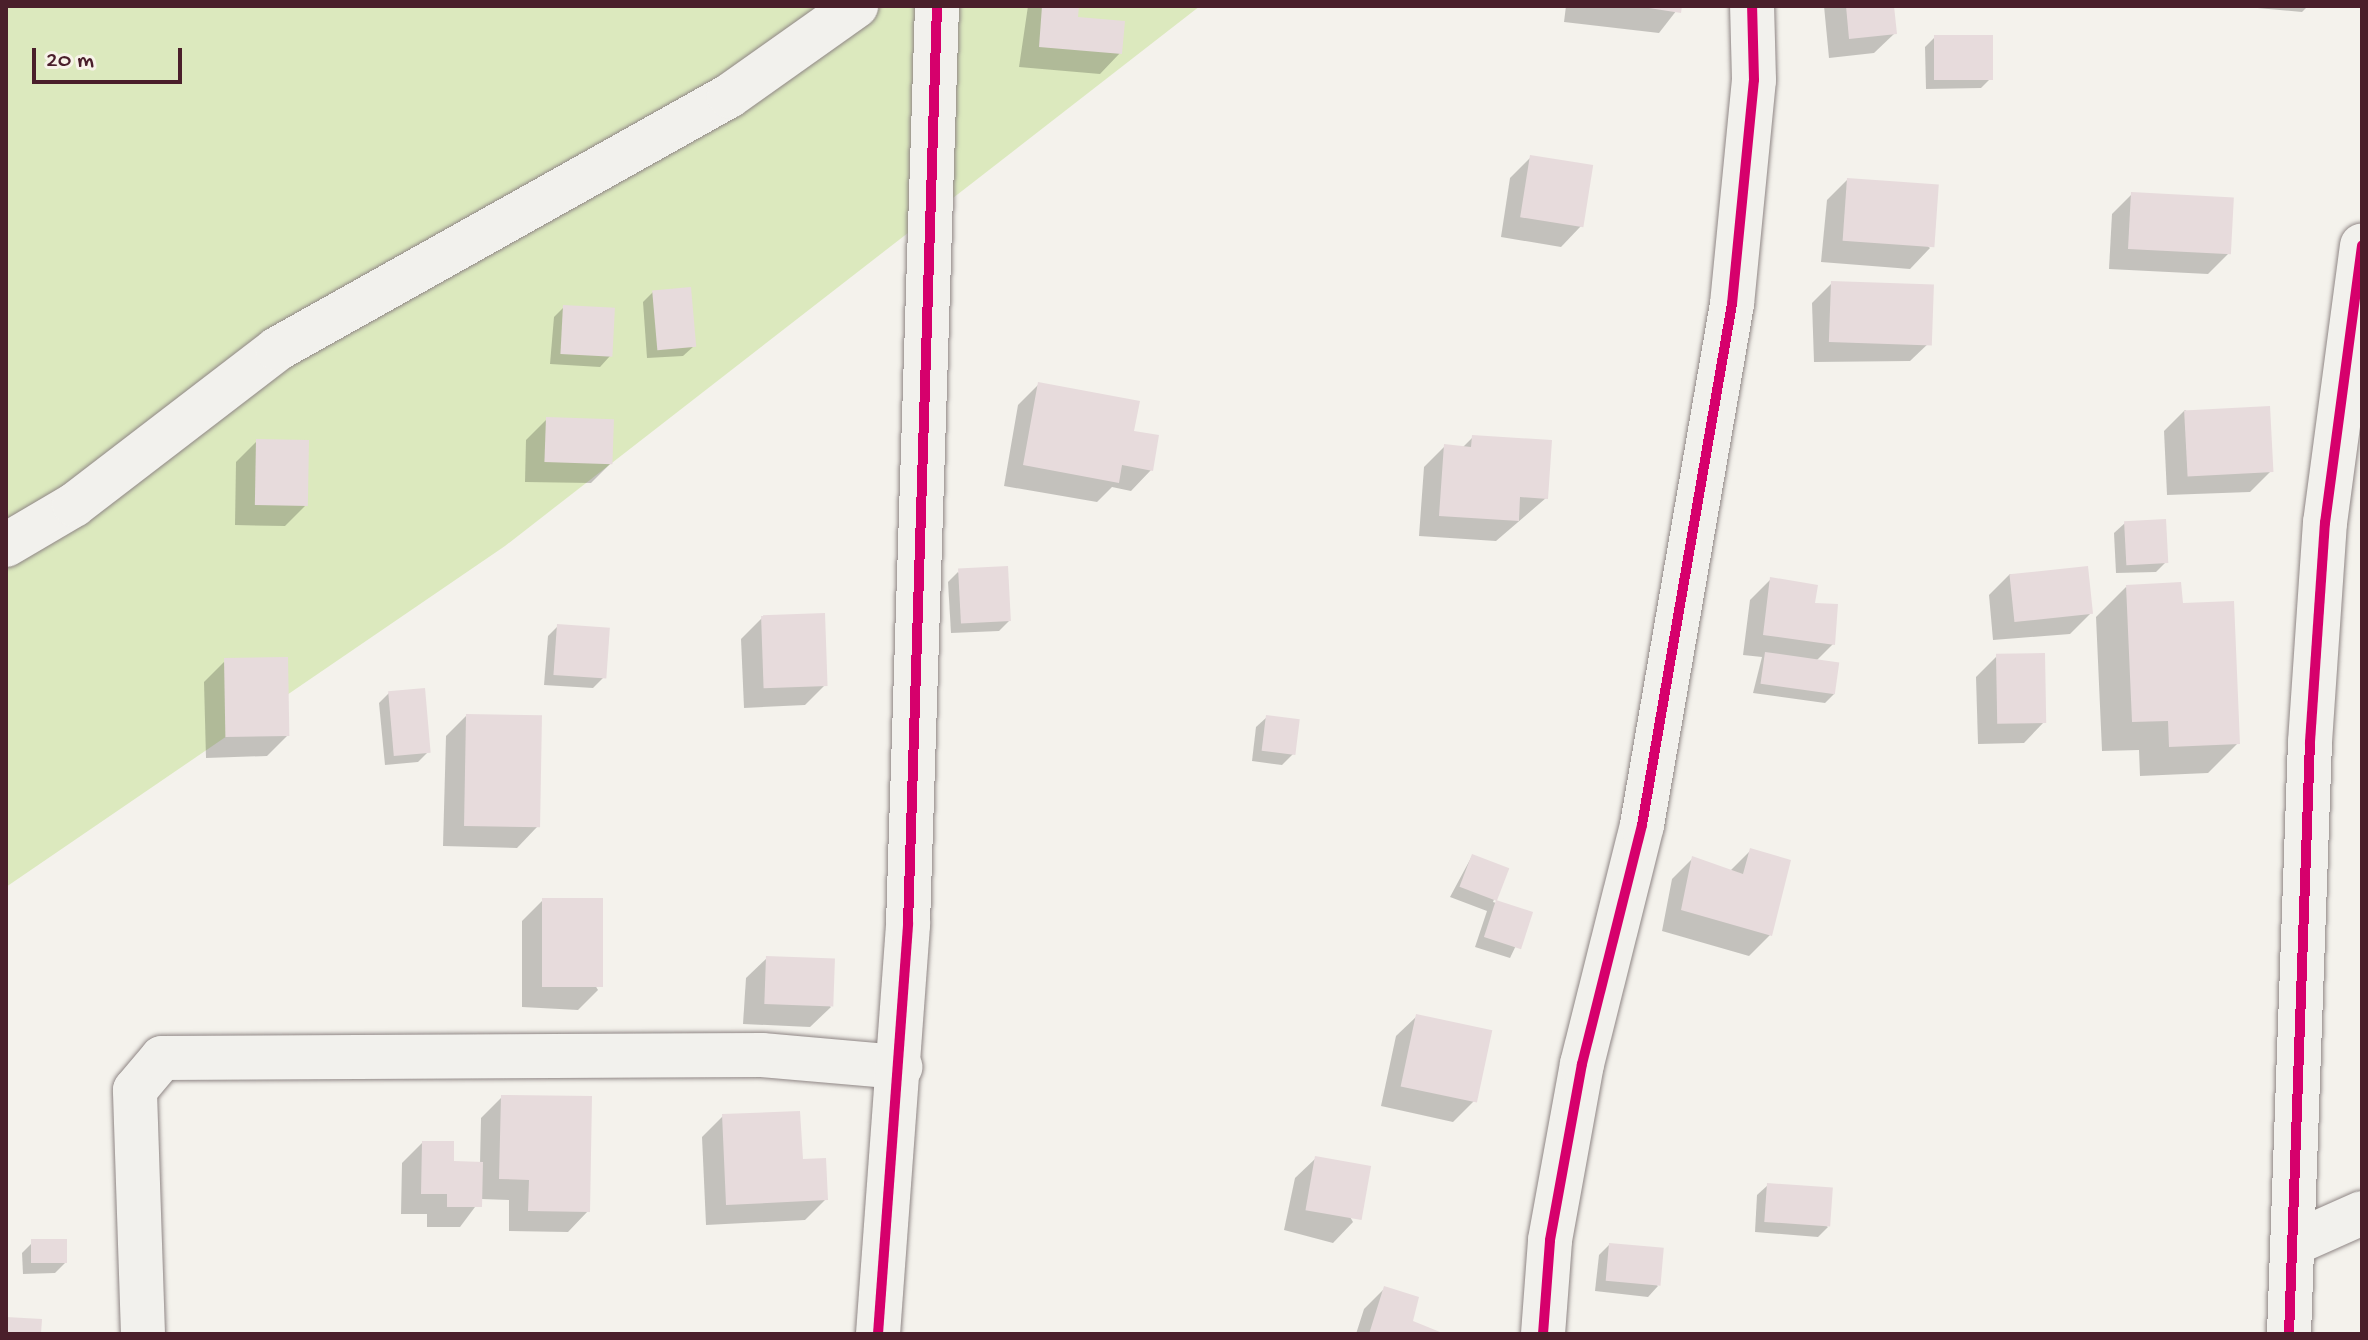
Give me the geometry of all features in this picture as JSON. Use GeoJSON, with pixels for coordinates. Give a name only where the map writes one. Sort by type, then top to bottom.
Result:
{"type":"FeatureCollection","features":[{"type":"Feature","properties":{"kind":"street"},"geometry":{"type":"LineString","coordinates":[[6,545],[74,505],[277,349],[729,96],[856,6]]}},
{"type":"Feature","properties":{"kind":"street"},"geometry":{"type":"LineString","coordinates":[[878,1334],[900,1067],[937,6]]}},
{"type":"Feature","properties":{"kind":"street"},"geometry":{"type":"LineString","coordinates":[[1543,1334],[1550,1240],[1579,1079],[1642,825],[1732,304],[1754,80],[1752,6]]}},
{"type":"Feature","properties":{"kind":"street"},"geometry":{"type":"LineString","coordinates":[[2289,1334],[2297,1242],[2311,726],[2325,523],[2362,245]]}},
{"type":"Feature","properties":{"kind":"street"},"geometry":{"type":"LineString","coordinates":[[143,1334],[135,1090],[162,1058],[762,1055],[900,1067]]}},
{"type":"Feature","properties":{"kind":"street"},"geometry":{"type":"LineString","coordinates":[[2297,1242],[2362,1213]]}},
{"type":"Feature","properties":{"kind":"green space"},"geometry":{"type":"Polygon","coordinates":[[[6,6],[1200,6],[505,546],[6,887],[6,6]]]}},
{"type":"Feature","properties":{"kind":"building"},"geometry":{"type":"Polygon","coordinates":[[[1042,6],[1079,6],[1078,17],[1125,21],[1122,54],[1039,47],[1042,6]]]}},
{"type":"Feature","properties":{"kind":"building"},"geometry":{"type":"Polygon","coordinates":[[[1636,6],[1682,6],[1681,13],[1636,6]]]}},
{"type":"Feature","properties":{"kind":"building"},"geometry":{"type":"Polygon","coordinates":[[[1846,6],[1894,6],[1897,34],[1849,39],[1846,6]]]}},
{"type":"Feature","properties":{"kind":"building"},"geometry":{"type":"Polygon","coordinates":[[[1934,35],[1993,35],[1993,80],[1934,80],[1934,35]]]}},
{"type":"Feature","properties":{"kind":"building"},"geometry":{"type":"Polygon","coordinates":[[[1530,155],[1593,165],[1583,227],[1520,217],[1530,155]]]}},
{"type":"Feature","properties":{"kind":"building"},"geometry":{"type":"Polygon","coordinates":[[[1847,178],[1939,184],[1934,247],[1843,241],[1847,178]]]}},
{"type":"Feature","properties":{"kind":"building"},"geometry":{"type":"Polygon","coordinates":[[[2131,192],[2234,197],[2231,254],[2128,249],[2131,192]]]}},
{"type":"Feature","properties":{"kind":"building"},"geometry":{"type":"Polygon","coordinates":[[[1831,281],[1934,285],[1932,346],[1829,342],[1831,281]]]}},
{"type":"Feature","properties":{"kind":"building"},"geometry":{"type":"Polygon","coordinates":[[[691,287],[696,347],[657,350],[652,290],[691,287]]]}},
{"type":"Feature","properties":{"kind":"building"},"geometry":{"type":"Polygon","coordinates":[[[563,305],[615,308],[612,357],[560,354],[563,305]]]}},
{"type":"Feature","properties":{"kind":"building"},"geometry":{"type":"Polygon","coordinates":[[[1038,382],[1140,401],[1134,431],[1159,435],[1153,471],[1122,465],[1119,483],[1023,465],[1038,382]]]}},
{"type":"Feature","properties":{"kind":"building"},"geometry":{"type":"Polygon","coordinates":[[[2270,406],[2273,472],[2188,476],[2184,411],[2270,406]]]}},
{"type":"Feature","properties":{"kind":"building"},"geometry":{"type":"Polygon","coordinates":[[[546,417],[614,419],[612,464],[544,462],[546,417]]]}},
{"type":"Feature","properties":{"kind":"building"},"geometry":{"type":"Polygon","coordinates":[[[1472,435],[1552,440],[1548,499],[1520,497],[1519,521],[1439,516],[1444,444],[1471,447],[1472,435]]]}},
{"type":"Feature","properties":{"kind":"building"},"geometry":{"type":"Polygon","coordinates":[[[256,439],[309,440],[308,506],[255,505],[256,439]]]}},
{"type":"Feature","properties":{"kind":"building"},"geometry":{"type":"Polygon","coordinates":[[[2166,519],[2168,563],[2126,565],[2124,521],[2166,519]]]}},
{"type":"Feature","properties":{"kind":"building"},"geometry":{"type":"Polygon","coordinates":[[[1008,566],[1011,621],[961,624],[958,569],[1008,566]]]}},
{"type":"Feature","properties":{"kind":"building"},"geometry":{"type":"Polygon","coordinates":[[[2088,566],[2093,614],[2014,622],[2009,574],[2088,566]]]}},
{"type":"Feature","properties":{"kind":"building"},"geometry":{"type":"Polygon","coordinates":[[[1770,577],[1818,585],[1815,603],[1838,604],[1835,645],[1763,635],[1770,577]]]}},
{"type":"Feature","properties":{"kind":"building"},"geometry":{"type":"Polygon","coordinates":[[[2181,582],[2183,603],[2234,601],[2240,744],[2169,747],[2168,721],[2132,722],[2126,585],[2181,582]]]}},
{"type":"Feature","properties":{"kind":"building"},"geometry":{"type":"Polygon","coordinates":[[[825,613],[828,686],[764,688],[761,615],[825,613]]]}},
{"type":"Feature","properties":{"kind":"building"},"geometry":{"type":"Polygon","coordinates":[[[557,624],[610,628],[606,679],[553,675],[557,624]]]}},
{"type":"Feature","properties":{"kind":"building"},"geometry":{"type":"Polygon","coordinates":[[[1765,652],[1839,662],[1835,694],[1761,684],[1765,652]]]}},
{"type":"Feature","properties":{"kind":"building"},"geometry":{"type":"Polygon","coordinates":[[[2045,653],[2046,723],[1997,724],[1996,654],[2045,653]]]}},
{"type":"Feature","properties":{"kind":"building"},"geometry":{"type":"Polygon","coordinates":[[[288,657],[289,736],[225,737],[224,658],[288,657]]]}},
{"type":"Feature","properties":{"kind":"building"},"geometry":{"type":"Polygon","coordinates":[[[425,688],[431,753],[394,756],[388,691],[425,688]]]}},
{"type":"Feature","properties":{"kind":"building"},"geometry":{"type":"Polygon","coordinates":[[[466,714],[542,715],[540,827],[464,826],[466,714]]]}},
{"type":"Feature","properties":{"kind":"building"},"geometry":{"type":"Polygon","coordinates":[[[1266,715],[1300,719],[1295,755],[1262,751],[1266,715]]]}},
{"type":"Feature","properties":{"kind":"building"},"geometry":{"type":"Polygon","coordinates":[[[1750,848],[1791,860],[1772,936],[1681,910],[1692,856],[1743,874],[1750,848]]]}},
{"type":"Feature","properties":{"kind":"building"},"geometry":{"type":"Polygon","coordinates":[[[1472,854],[1509,868],[1497,901],[1459,887],[1472,854]]]}},
{"type":"Feature","properties":{"kind":"building"},"geometry":{"type":"Polygon","coordinates":[[[542,898],[603,898],[603,987],[542,987],[542,898]]]}},
{"type":"Feature","properties":{"kind":"building"},"geometry":{"type":"Polygon","coordinates":[[[1496,900],[1533,912],[1521,949],[1484,937],[1496,900]]]}},
{"type":"Feature","properties":{"kind":"building"},"geometry":{"type":"Polygon","coordinates":[[[766,956],[835,958],[833,1006],[764,1004],[766,956]]]}},
{"type":"Feature","properties":{"kind":"building"},"geometry":{"type":"Polygon","coordinates":[[[1416,1014],[1492,1030],[1477,1103],[1401,1086],[1416,1014]]]}},
{"type":"Feature","properties":{"kind":"building"},"geometry":{"type":"Polygon","coordinates":[[[501,1095],[592,1096],[590,1212],[528,1211],[529,1180],[499,1179],[501,1095]]]}},
{"type":"Feature","properties":{"kind":"building"},"geometry":{"type":"Polygon","coordinates":[[[800,1111],[803,1159],[826,1158],[828,1200],[726,1205],[722,1114],[800,1111]]]}},
{"type":"Feature","properties":{"kind":"building"},"geometry":{"type":"Polygon","coordinates":[[[422,1141],[454,1141],[454,1161],[483,1162],[482,1207],[447,1207],[447,1194],[421,1194],[422,1141]]]}},
{"type":"Feature","properties":{"kind":"building"},"geometry":{"type":"Polygon","coordinates":[[[1315,1156],[1371,1166],[1362,1220],[1305,1210],[1315,1156]]]}},
{"type":"Feature","properties":{"kind":"building"},"geometry":{"type":"Polygon","coordinates":[[[1767,1183],[1833,1188],[1830,1227],[1764,1222],[1767,1183]]]}},
{"type":"Feature","properties":{"kind":"building"},"geometry":{"type":"Polygon","coordinates":[[[31,1239],[67,1239],[67,1263],[31,1263],[31,1239]]]}},
{"type":"Feature","properties":{"kind":"building"},"geometry":{"type":"Polygon","coordinates":[[[1609,1243],[1664,1248],[1660,1286],[1606,1281],[1609,1243]]]}},
{"type":"Feature","properties":{"kind":"building"},"geometry":{"type":"Polygon","coordinates":[[[1384,1286],[1419,1297],[1413,1321],[1445,1334],[1369,1334],[1384,1286]]]}},
{"type":"Feature","properties":{"kind":"building"},"geometry":{"type":"Polygon","coordinates":[[[6,1317],[42,1319],[41,1334],[6,1334],[6,1317]]]}},
{"type":"Feature","properties":{"kind":"cycle path"},"geometry":{"type":"LineString","coordinates":[[878,1334],[908,924],[937,6]]}},
{"type":"Feature","properties":{"kind":"cycle path"},"geometry":{"type":"LineString","coordinates":[[1543,1334],[1550,1240],[1582,1064],[1642,825],[1732,304],[1754,80],[1752,6]]}},
{"type":"Feature","properties":{"kind":"cycle path"},"geometry":{"type":"LineString","coordinates":[[2289,1334],[2310,742],[2325,523],[2362,245]]}}]}
